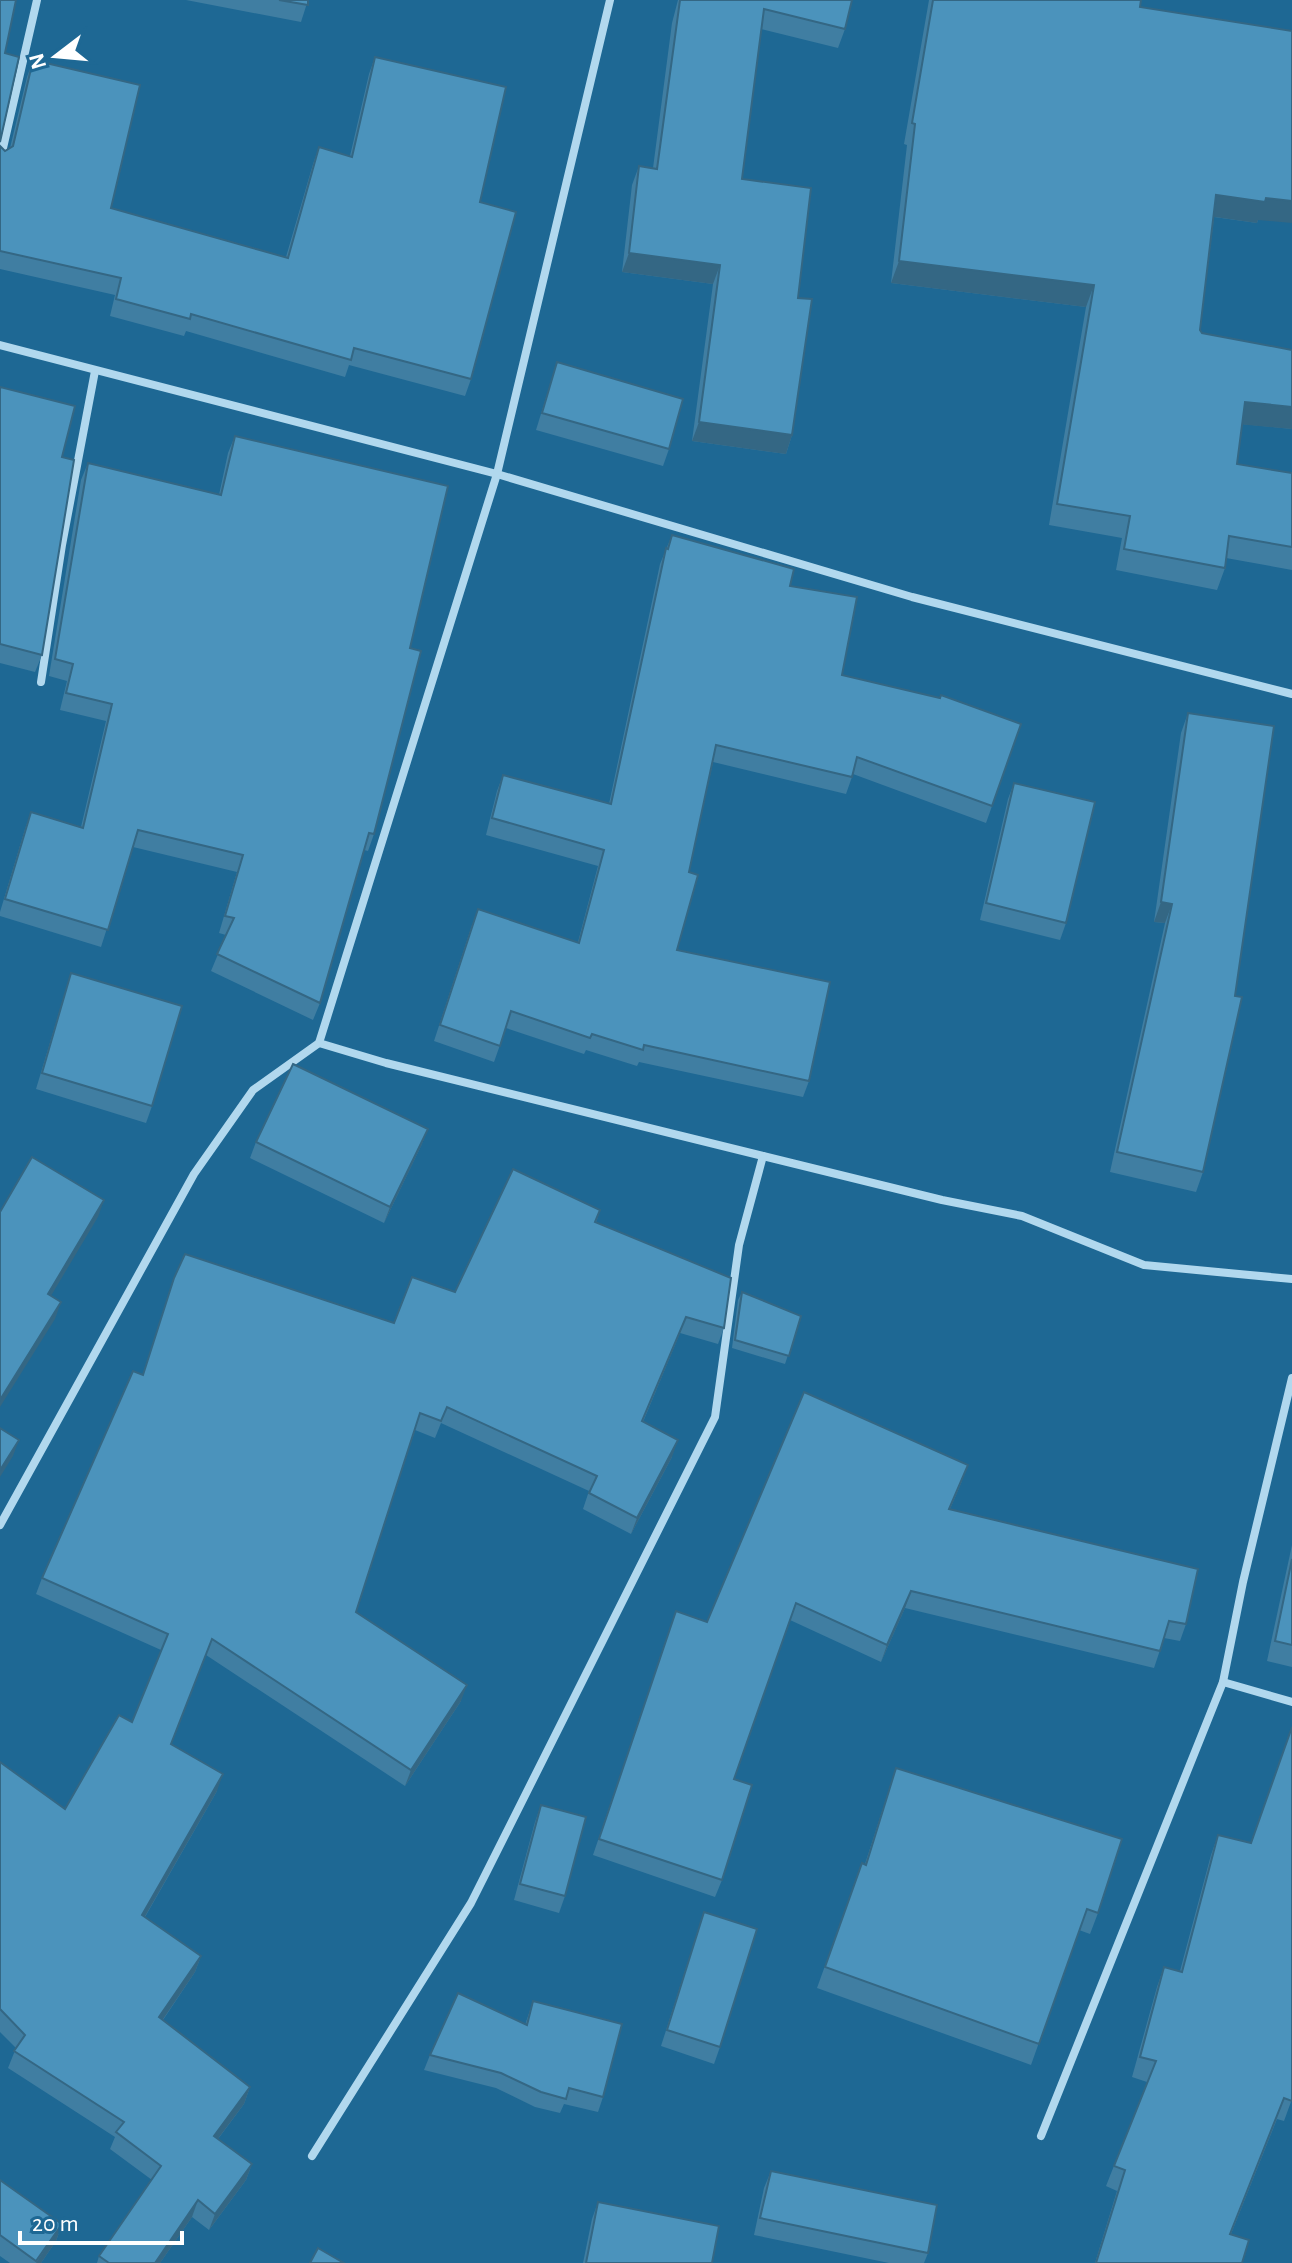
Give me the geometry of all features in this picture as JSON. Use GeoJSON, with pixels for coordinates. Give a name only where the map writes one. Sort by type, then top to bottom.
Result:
{"type":"FeatureCollection","features":[{"type":"Feature","properties":{"kind":"street"},"geometry":{"type":"LineString","coordinates":[[0,161],[37,0]]}},
{"type":"Feature","properties":{"kind":"street"},"geometry":{"type":"LineString","coordinates":[[0,1525],[194,1174],[253,1090],[319,1043],[497,474],[610,0]]}},
{"type":"Feature","properties":{"kind":"street"},"geometry":{"type":"LineString","coordinates":[[0,345],[497,474],[912,597],[1292,694]]}},
{"type":"Feature","properties":{"kind":"street"},"geometry":{"type":"LineString","coordinates":[[41,682],[62,545],[95,371]]}},
{"type":"Feature","properties":{"kind":"street"},"geometry":{"type":"LineString","coordinates":[[319,1043],[386,1063],[763,1156],[942,1200],[1022,1216],[1144,1265],[1292,1279]]}},
{"type":"Feature","properties":{"kind":"street"},"geometry":{"type":"LineString","coordinates":[[312,2156],[471,1903],[715,1417],[739,1245],[763,1156]]}},
{"type":"Feature","properties":{"kind":"street"},"geometry":{"type":"LineString","coordinates":[[1041,2136],[1223,1682],[1243,1582],[1292,1378]]}},
{"type":"Feature","properties":{"kind":"street"},"geometry":{"type":"LineString","coordinates":[[1223,1682],[1292,1702]]}},
{"type":"Feature","properties":{"kind":"building"},"geometry":{"type":"Polygon","coordinates":[[[0,0],[16,0],[5,53],[19,57],[0,142],[0,0]]]}},
{"type":"Feature","properties":{"kind":"building"},"geometry":{"type":"Polygon","coordinates":[[[279,0],[308,0],[308,5],[279,0]]]}},
{"type":"Feature","properties":{"kind":"building"},"geometry":{"type":"Polygon","coordinates":[[[680,0],[852,0],[845,29],[764,9],[742,179],[811,188],[798,298],[812,299],[792,435],[699,422],[720,265],[629,253],[639,166],[657,169],[680,0]]]}},
{"type":"Feature","properties":{"kind":"building"},"geometry":{"type":"Polygon","coordinates":[[[933,0],[1141,0],[1140,7],[1292,31],[1292,201],[1266,198],[1265,202],[1216,195],[1200,330],[1202,333],[1292,350],[1292,407],[1245,402],[1237,464],[1292,473],[1292,547],[1229,536],[1225,568],[1124,549],[1130,516],[1057,504],[1094,285],[899,261],[915,124],[912,123],[933,0]]]}},
{"type":"Feature","properties":{"kind":"building"},"geometry":{"type":"Polygon","coordinates":[[[375,57],[506,87],[480,202],[516,212],[471,379],[354,348],[351,360],[191,314],[190,319],[116,299],[121,278],[0,251],[0,146],[5,151],[13,146],[33,60],[140,85],[111,208],[288,258],[319,147],[352,157],[375,57]]]}},
{"type":"Feature","properties":{"kind":"building"},"geometry":{"type":"Polygon","coordinates":[[[557,362],[683,399],[669,449],[542,413],[557,362]]]}},
{"type":"Feature","properties":{"kind":"building"},"geometry":{"type":"Polygon","coordinates":[[[0,387],[75,406],[62,457],[74,460],[42,655],[0,644],[0,387]]]}},
{"type":"Feature","properties":{"kind":"building"},"geometry":{"type":"Polygon","coordinates":[[[235,436],[448,486],[410,648],[421,651],[374,834],[369,833],[320,1003],[217,954],[234,918],[225,916],[243,855],[138,830],[108,930],[5,899],[31,812],[83,828],[112,704],[66,693],[73,664],[55,659],[88,463],[221,495],[235,436]]]}},
{"type":"Feature","properties":{"kind":"building"},"geometry":{"type":"Polygon","coordinates":[[[672,535],[794,569],[790,586],[857,597],[842,675],[940,698],[941,695],[1021,724],[992,806],[857,757],[852,777],[716,745],[689,872],[698,875],[677,950],[830,982],[809,1081],[644,1045],[643,1050],[592,1034],[590,1038],[511,1011],[500,1046],[440,1025],[478,909],[579,943],[604,850],[492,818],[503,775],[611,804],[666,548],[672,535]]]}},
{"type":"Feature","properties":{"kind":"building"},"geometry":{"type":"Polygon","coordinates":[[[1188,713],[1274,726],[1235,996],[1242,997],[1203,1172],[1117,1152],[1172,904],[1161,902],[1188,713]]]}},
{"type":"Feature","properties":{"kind":"building"},"geometry":{"type":"Polygon","coordinates":[[[1014,783],[1095,802],[1066,923],[986,903],[1014,783]]]}},
{"type":"Feature","properties":{"kind":"building"},"geometry":{"type":"Polygon","coordinates":[[[71,973],[182,1006],[152,1106],[42,1073],[71,973]]]}},
{"type":"Feature","properties":{"kind":"building"},"geometry":{"type":"Polygon","coordinates":[[[293,1064],[428,1129],[390,1207],[256,1142],[293,1064]]]}},
{"type":"Feature","properties":{"kind":"building"},"geometry":{"type":"Polygon","coordinates":[[[32,1157],[104,1200],[48,1294],[61,1302],[0,1400],[0,1212],[32,1157]]]}},
{"type":"Feature","properties":{"kind":"building"},"geometry":{"type":"Polygon","coordinates":[[[513,1169],[600,1210],[595,1222],[731,1278],[724,1328],[686,1317],[642,1421],[678,1440],[637,1518],[589,1493],[597,1476],[447,1407],[441,1421],[420,1413],[356,1612],[467,1685],[411,1770],[212,1639],[171,1744],[223,1774],[142,1915],[201,1956],[159,2017],[250,2087],[214,2136],[252,2164],[215,2214],[198,2200],[155,2263],[109,2263],[99,2256],[161,2166],[116,2132],[124,2122],[14,2051],[25,2035],[0,2009],[0,1762],[65,1809],[119,1715],[132,1722],[168,1634],[42,1578],[133,1371],[143,1375],[174,1278],[185,1254],[394,1323],[412,1277],[455,1292],[513,1169]]]}},
{"type":"Feature","properties":{"kind":"building"},"geometry":{"type":"Polygon","coordinates":[[[742,1292],[801,1316],[789,1356],[735,1340],[742,1292]]]}},
{"type":"Feature","properties":{"kind":"building"},"geometry":{"type":"Polygon","coordinates":[[[804,1392],[968,1465],[949,1509],[1198,1569],[1186,1624],[1169,1621],[1160,1651],[911,1591],[887,1645],[796,1603],[734,1779],[752,1785],[722,1880],[599,1839],[676,1611],[707,1622],[804,1392]]]}},
{"type":"Feature","properties":{"kind":"building"},"geometry":{"type":"Polygon","coordinates":[[[0,1428],[19,1440],[0,1470],[0,1428]]]}},
{"type":"Feature","properties":{"kind":"building"},"geometry":{"type":"Polygon","coordinates":[[[1292,1559],[1292,1645],[1275,1641],[1292,1559]]]}},
{"type":"Feature","properties":{"kind":"building"},"geometry":{"type":"Polygon","coordinates":[[[1292,1727],[1292,2101],[1284,2098],[1230,2234],[1249,2240],[1242,2263],[1096,2263],[1125,2170],[1114,2166],[1156,2061],[1140,2057],[1164,1967],[1182,1972],[1218,1835],[1251,1843],[1292,1727]]]}},
{"type":"Feature","properties":{"kind":"building"},"geometry":{"type":"Polygon","coordinates":[[[896,1768],[1122,1839],[1098,1913],[1087,1909],[1039,2044],[825,1967],[862,1863],[866,1865],[896,1768]]]}},
{"type":"Feature","properties":{"kind":"building"},"geometry":{"type":"Polygon","coordinates":[[[541,1805],[586,1817],[565,1896],[520,1884],[541,1805]]]}},
{"type":"Feature","properties":{"kind":"building"},"geometry":{"type":"Polygon","coordinates":[[[704,1912],[757,1929],[720,2047],[667,2030],[704,1912]]]}},
{"type":"Feature","properties":{"kind":"building"},"geometry":{"type":"Polygon","coordinates":[[[458,1993],[527,2025],[533,2001],[622,2024],[603,2097],[569,2088],[566,2099],[541,2092],[501,2073],[430,2055],[458,1993]]]}},
{"type":"Feature","properties":{"kind":"building"},"geometry":{"type":"Polygon","coordinates":[[[771,2171],[937,2205],[928,2253],[760,2218],[771,2171]]]}},
{"type":"Feature","properties":{"kind":"building"},"geometry":{"type":"Polygon","coordinates":[[[0,2180],[62,2224],[36,2261],[0,2235],[0,2180]]]}},
{"type":"Feature","properties":{"kind":"building"},"geometry":{"type":"Polygon","coordinates":[[[598,2202],[719,2226],[712,2263],[586,2263],[598,2202]]]}},
{"type":"Feature","properties":{"kind":"building"},"geometry":{"type":"Polygon","coordinates":[[[318,2248],[344,2263],[310,2263],[318,2248]]]}}]}
